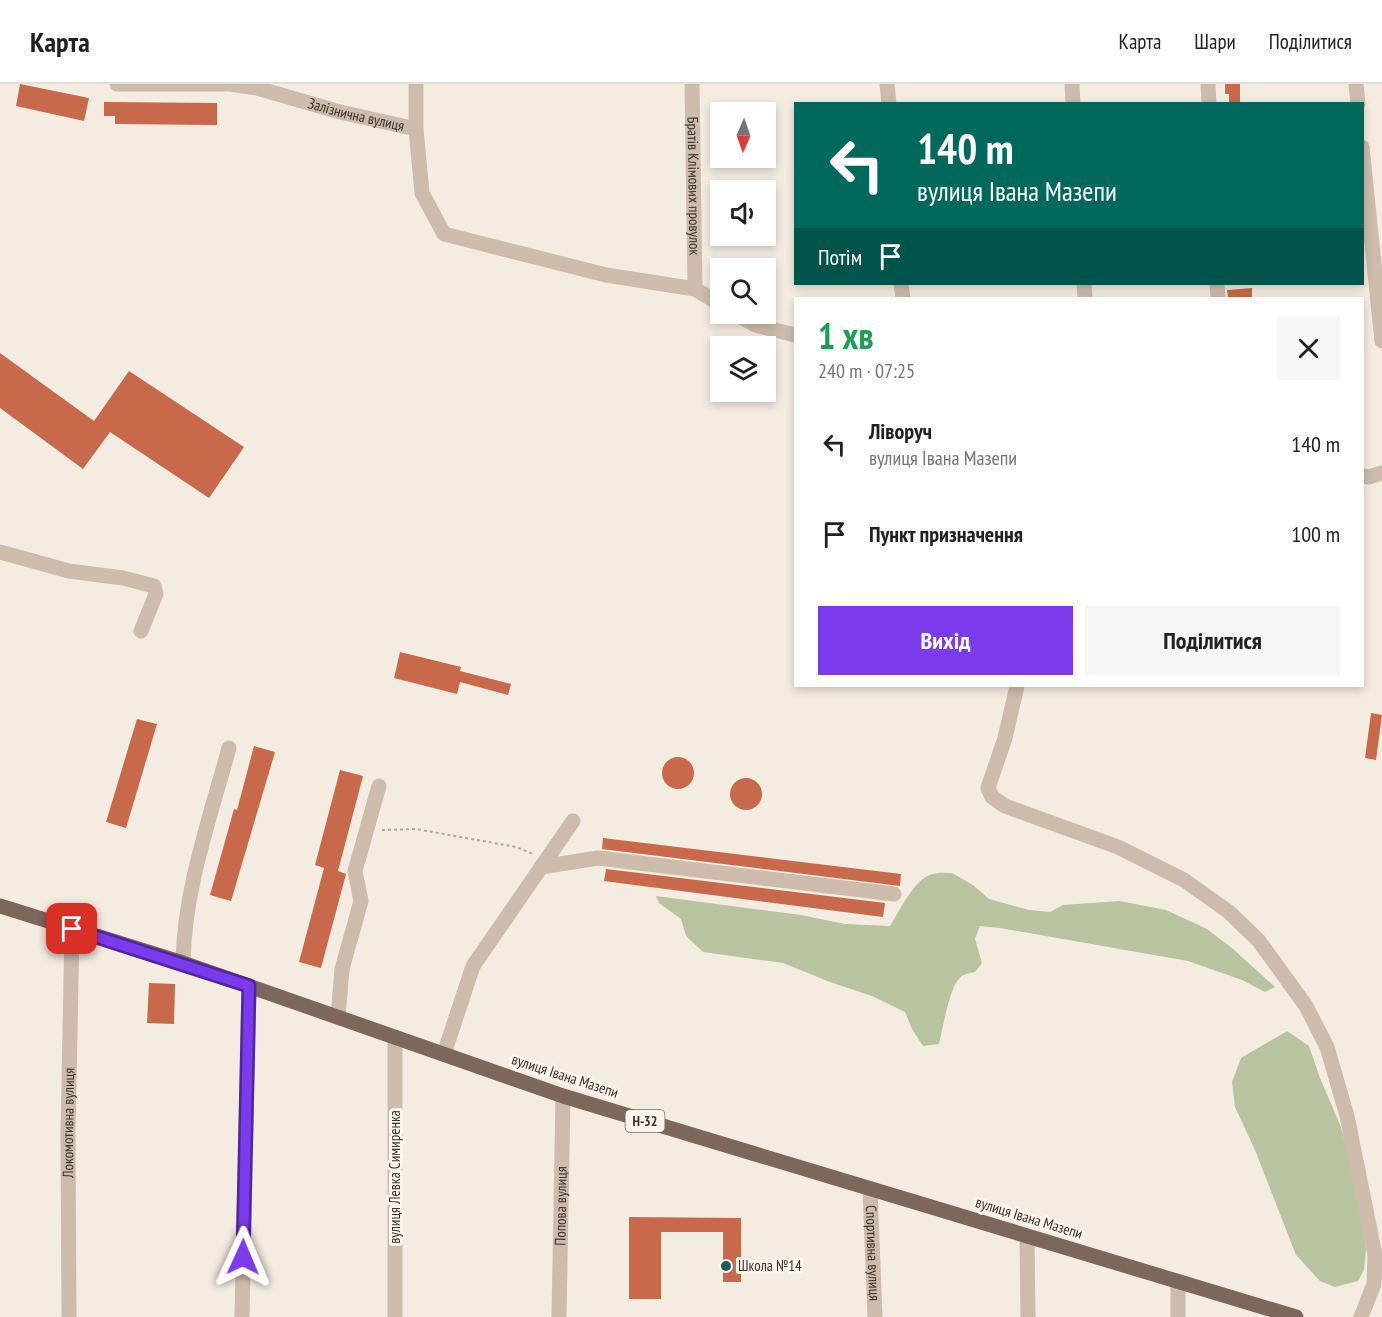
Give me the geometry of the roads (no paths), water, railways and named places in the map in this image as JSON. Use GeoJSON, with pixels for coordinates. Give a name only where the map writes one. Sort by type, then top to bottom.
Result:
{"type":"FeatureCollection","features":[{"type":"Feature","properties":{"kind":"main road","name":"вулиця Івана Мазепи"},"geometry":{"type":"LineString","coordinates":[[0,906],[183,963],[563,1096],[1296,1317]]}},
{"type":"Feature","properties":{"kind":"street","name":"Залізнична вулиця"},"geometry":{"type":"LineString","coordinates":[[117,84],[230,84],[257,88],[340,112],[416,129],[422,192],[444,234],[606,275],[695,289],[710,298]]}},
{"type":"Feature","properties":{"kind":"street"},"geometry":{"type":"LineString","coordinates":[[416,84],[416,129]]}},
{"type":"Feature","properties":{"kind":"street","name":"Братів Клімових провулок"},"geometry":{"type":"LineString","coordinates":[[692,84],[695,289]]}},
{"type":"Feature","properties":{"kind":"street"},"geometry":{"type":"LineString","coordinates":[[887,84],[888,102]]}},
{"type":"Feature","properties":{"kind":"street"},"geometry":{"type":"LineString","coordinates":[[1072,84],[1073,102]]}},
{"type":"Feature","properties":{"kind":"street"},"geometry":{"type":"LineString","coordinates":[[1208,84],[1209,102]]}},
{"type":"Feature","properties":{"kind":"street"},"geometry":{"type":"LineString","coordinates":[[1356,84],[1358,102]]}},
{"type":"Feature","properties":{"kind":"street"},"geometry":{"type":"LineString","coordinates":[[1364,166],[1382,342]]}},
{"type":"Feature","properties":{"kind":"street"},"geometry":{"type":"LineString","coordinates":[[753,324],[794,335]]}},
{"type":"Feature","properties":{"kind":"street"},"geometry":{"type":"LineString","coordinates":[[1364,476],[1382,473]]}},
{"type":"Feature","properties":{"kind":"street"},"geometry":{"type":"LineString","coordinates":[[0,552],[69,571],[123,578],[154,586],[156,594],[141,632]]}},
{"type":"Feature","properties":{"kind":"street"},"geometry":{"type":"LineString","coordinates":[[1017,687],[1005,738],[997,765],[990,778],[988,788],[992,797],[1005,806],[1118,847],[1184,880],[1229,912],[1259,941],[1306,1006],[1327,1047],[1347,1116],[1375,1255],[1374,1284],[1361,1317]]}},
{"type":"Feature","properties":{"kind":"street"},"geometry":{"type":"LineString","coordinates":[[183,963],[183,931],[194,879],[229,748]]}},
{"type":"Feature","properties":{"kind":"street"},"geometry":{"type":"LineString","coordinates":[[338,1017],[342,969],[361,901],[355,872],[379,786]]}},
{"type":"Feature","properties":{"kind":"street"},"geometry":{"type":"LineString","coordinates":[[444,1054],[473,966],[573,821]]}},
{"type":"Feature","properties":{"kind":"street"},"geometry":{"type":"LineString","coordinates":[[544,863],[598,858],[894,894]]}},
{"type":"Feature","properties":{"kind":"street","name":"Локомотивна вулиця"},"geometry":{"type":"LineString","coordinates":[[69,1317],[68,1135],[72,929]]}},
{"type":"Feature","properties":{"kind":"street"},"geometry":{"type":"LineString","coordinates":[[242,1317],[249,986]]}},
{"type":"Feature","properties":{"kind":"street","name":"вулиця Левка Симиренка"},"geometry":{"type":"LineString","coordinates":[[395,1037],[395,1317]]}},
{"type":"Feature","properties":{"kind":"street","name":"Попова вулиця"},"geometry":{"type":"LineString","coordinates":[[559,1317],[563,1096]]}},
{"type":"Feature","properties":{"kind":"street","name":"Спортивна вулиця"},"geometry":{"type":"LineString","coordinates":[[870,1189],[875,1317]]}},
{"type":"Feature","properties":{"kind":"street"},"geometry":{"type":"LineString","coordinates":[[1027,1236],[1028,1317]]}},
{"type":"Feature","properties":{"kind":"street"},"geometry":{"type":"LineString","coordinates":[[1178,1283],[1178,1317]]}},
{"type":"Feature","properties":{"kind":"place","name":"Школа №14"},"geometry":{"type":"Point","coordinates":[726,1266]}}]}
